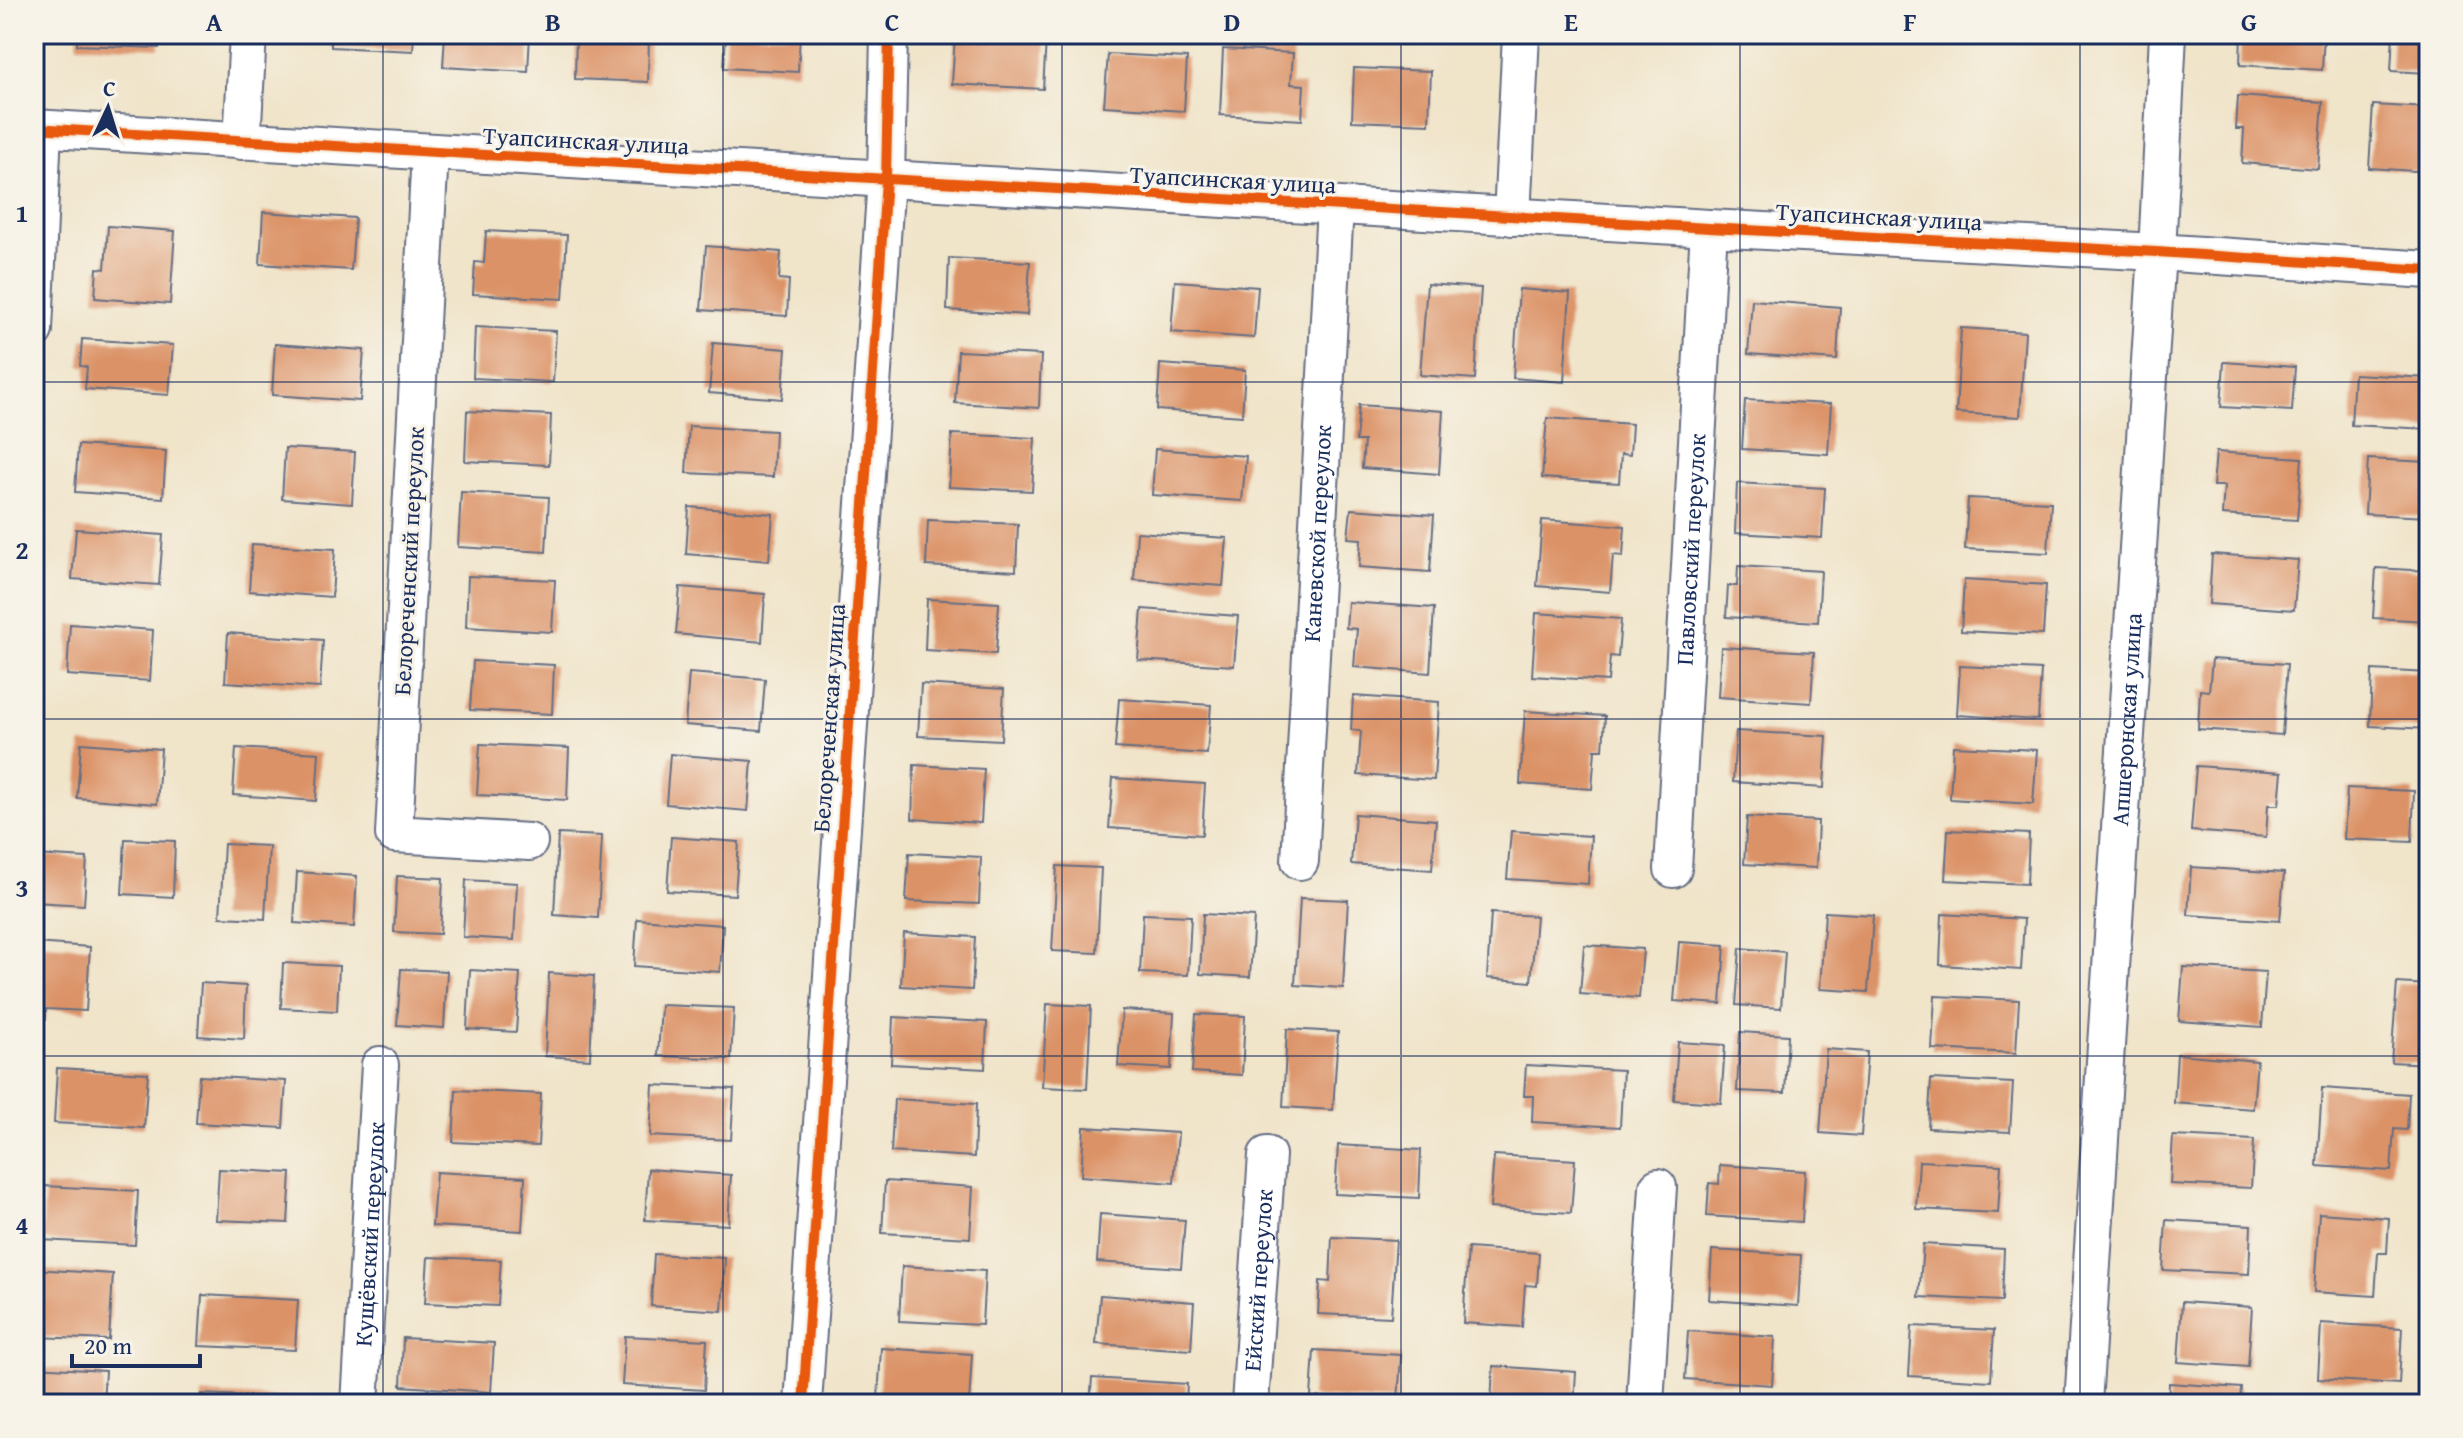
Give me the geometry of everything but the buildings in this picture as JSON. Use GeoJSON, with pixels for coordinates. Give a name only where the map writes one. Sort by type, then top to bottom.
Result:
{"type":"FeatureCollection","features":[{"type":"Feature","properties":{"kind":"street"},"geometry":{"type":"LineString","coordinates":[[242,141],[248,34]]}},
{"type":"Feature","properties":{"kind":"street","name":"Белореченская улица"},"geometry":{"type":"LineString","coordinates":[[803,1404],[886,179],[889,34]]}},
{"type":"Feature","properties":{"kind":"street"},"geometry":{"type":"LineString","coordinates":[[1512,217],[1521,34]]}},
{"type":"Feature","properties":{"kind":"street","name":"Апшеронская улица"},"geometry":{"type":"LineString","coordinates":[[2083,1404],[2157,252],[2168,34]]}},
{"type":"Feature","properties":{"kind":"street"},"geometry":{"type":"LineString","coordinates":[[34,330],[38,129]]}},
{"type":"Feature","properties":{"kind":"street","name":"Туапсинская улица"},"geometry":{"type":"LineString","coordinates":[[38,129],[2429,270]]}},
{"type":"Feature","properties":{"kind":"street","name":"Белореченский переулок"},"geometry":{"type":"LineString","coordinates":[[430,152],[394,834],[529,842]]}},
{"type":"Feature","properties":{"kind":"street","name":"Каневской переулок"},"geometry":{"type":"LineString","coordinates":[[1300,861],[1335,206]]}},
{"type":"Feature","properties":{"kind":"street","name":"Павловский переулок"},"geometry":{"type":"LineString","coordinates":[[1673,869],[1709,228]]}},
{"type":"Feature","properties":{"kind":"street","name":"Кущёвский переулок"},"geometry":{"type":"LineString","coordinates":[[360,1404],[380,1065]]}},
{"type":"Feature","properties":{"kind":"street","name":"Ейский переулок"},"geometry":{"type":"LineString","coordinates":[[1250,1404],[1267,1155]]}},
{"type":"Feature","properties":{"kind":"street"},"geometry":{"type":"LineString","coordinates":[[1645,1404],[1658,1187]]}},
{"type":"Feature","properties":{"kind":"cycle path"},"geometry":{"type":"LineString","coordinates":[[803,1404],[886,179],[889,34]]}},
{"type":"Feature","properties":{"kind":"cycle path"},"geometry":{"type":"LineString","coordinates":[[34,128],[2429,270]]}}]}
